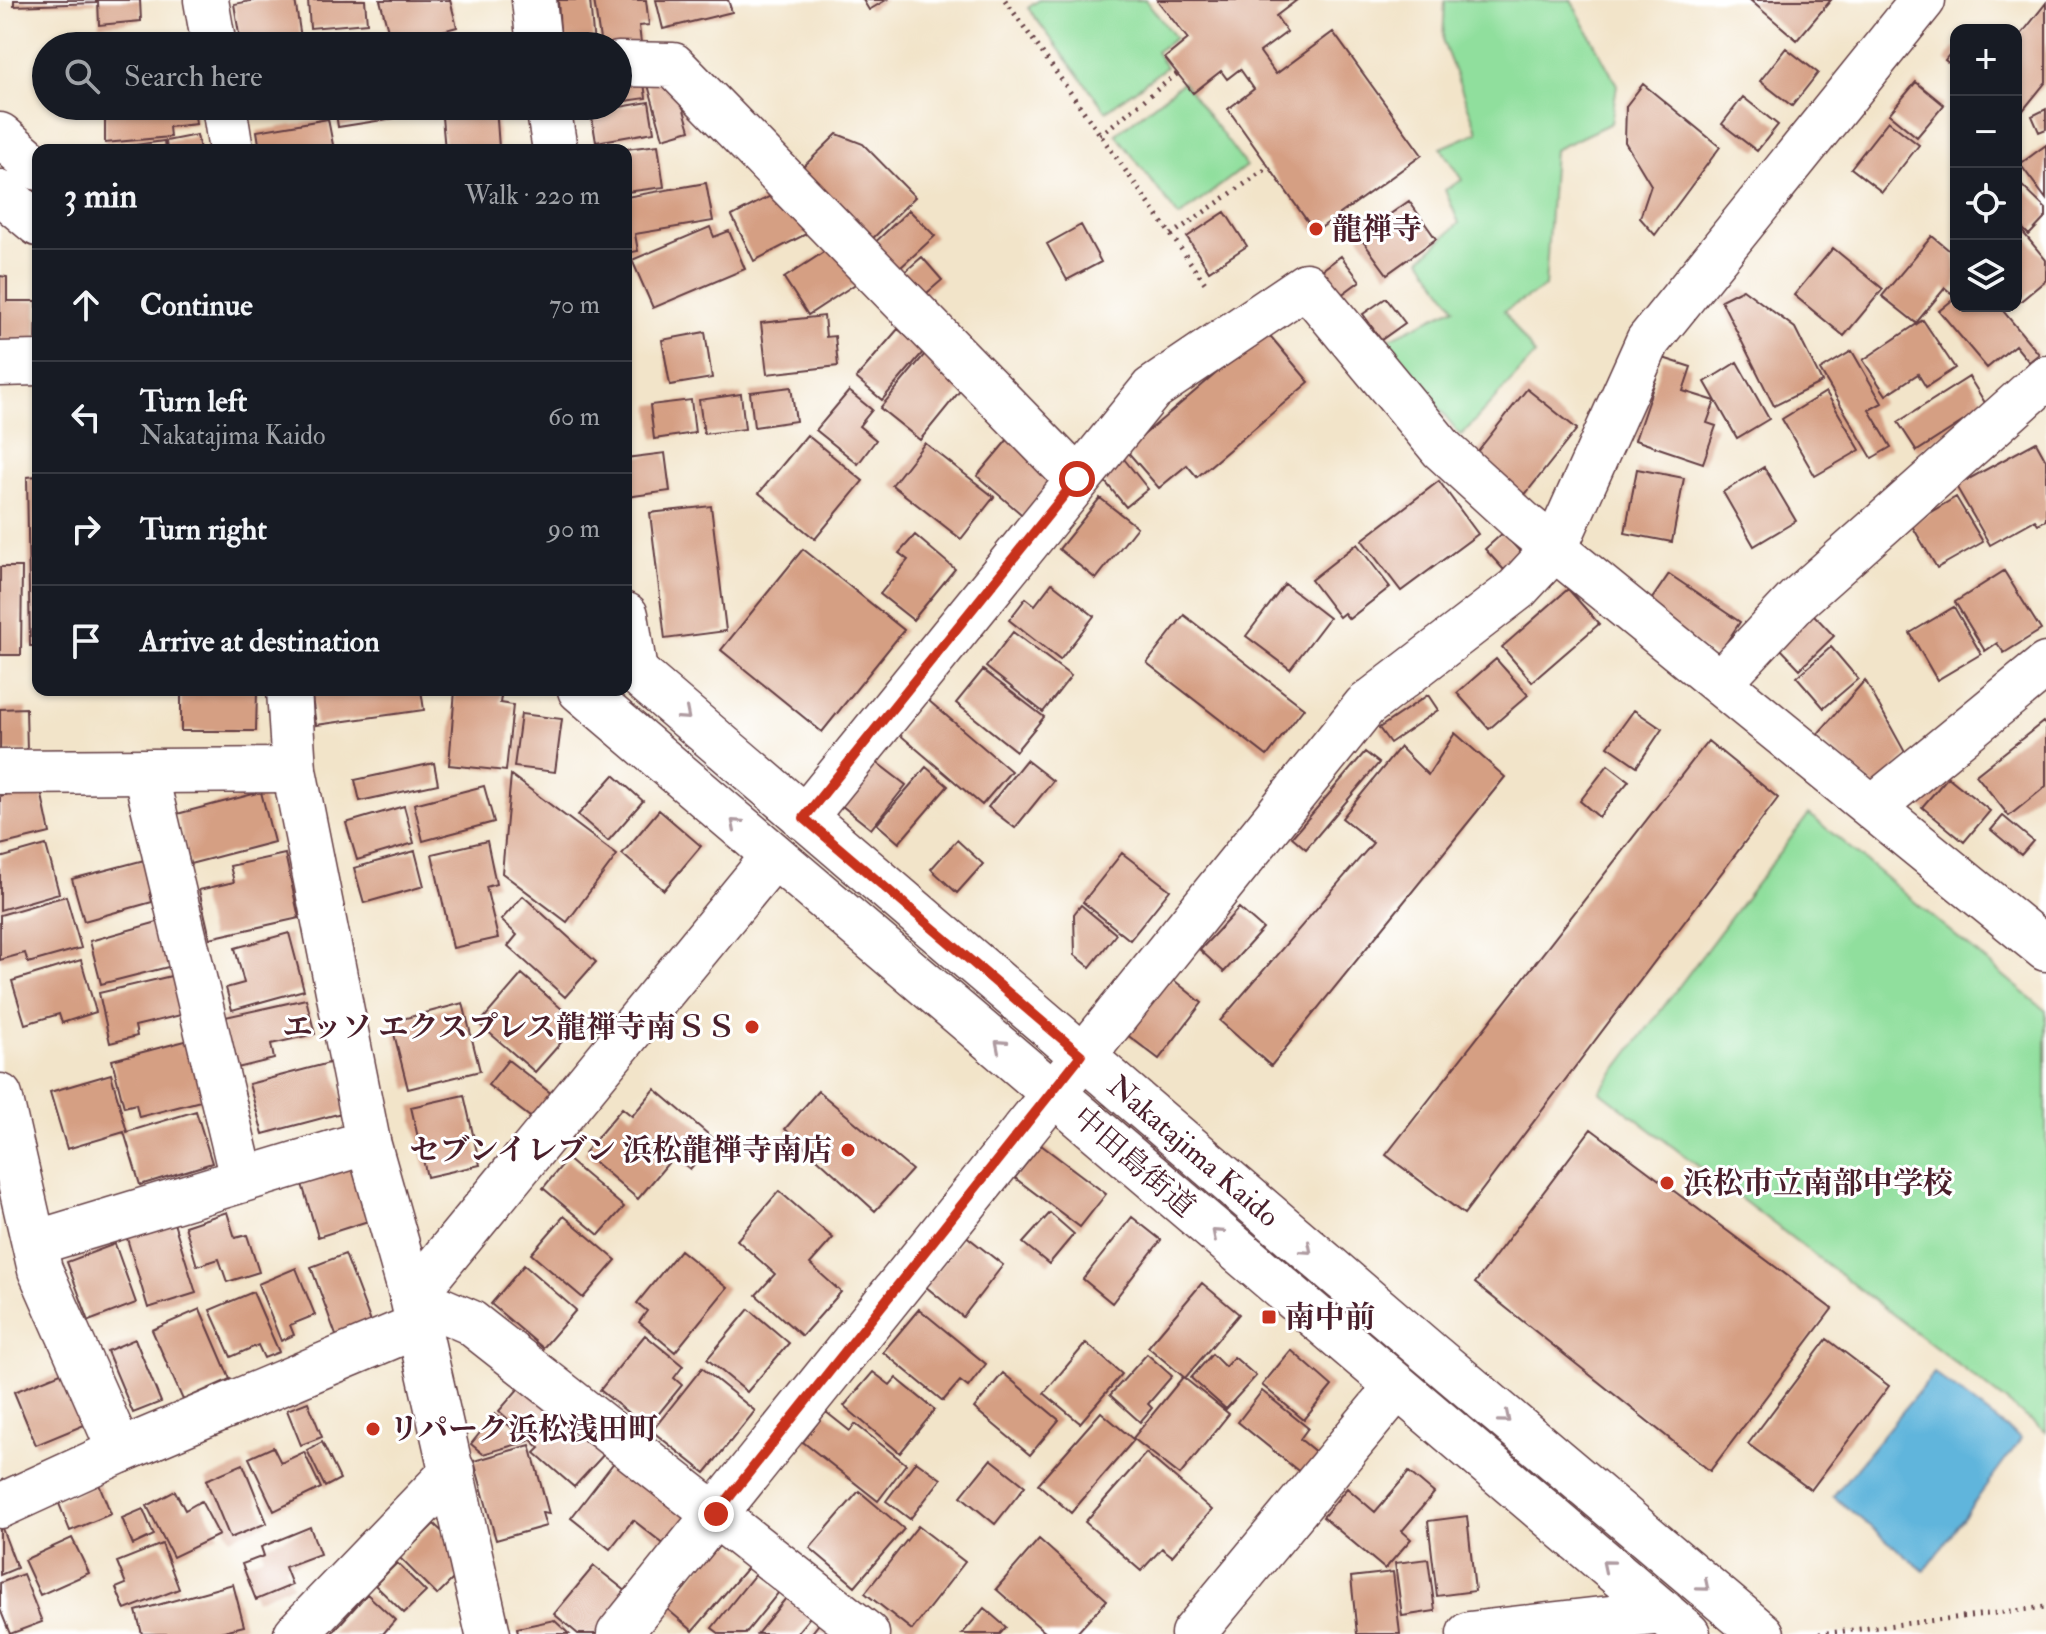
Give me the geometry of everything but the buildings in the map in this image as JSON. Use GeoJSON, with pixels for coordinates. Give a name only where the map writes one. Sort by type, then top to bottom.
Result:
{"type":"FeatureCollection","features":[{"type":"Feature","properties":{"kind":"street"},"geometry":{"type":"LineString","coordinates":[[206,0],[212,32]]}},
{"type":"Feature","properties":{"kind":"street"},"geometry":{"type":"LineString","coordinates":[[534,0],[537,32]]}},
{"type":"Feature","properties":{"kind":"street"},"geometry":{"type":"LineString","coordinates":[[619,1634],[1052,1090],[1365,706],[1517,589],[1555,548],[1648,341],[1923,0]]}},
{"type":"Feature","properties":{"kind":"street"},"geometry":{"type":"LineString","coordinates":[[632,64],[673,65],[1077,479]]}},
{"type":"Feature","properties":{"kind":"street"},"geometry":{"type":"LineString","coordinates":[[226,120],[230,144]]}},
{"type":"Feature","properties":{"kind":"street"},"geometry":{"type":"LineString","coordinates":[[550,120],[554,144]]}},
{"type":"Feature","properties":{"kind":"street"},"geometry":{"type":"LineString","coordinates":[[0,135],[32,163]]}},
{"type":"Feature","properties":{"kind":"street"},"geometry":{"type":"LineString","coordinates":[[0,192],[32,219]]}},
{"type":"Feature","properties":{"kind":"street"},"geometry":{"type":"LineString","coordinates":[[804,818],[1152,389],[1306,285],[1442,449],[1555,548],[2046,949]]}},
{"type":"Feature","properties":{"kind":"street"},"geometry":{"type":"LineString","coordinates":[[0,364],[32,363]]}},
{"type":"Feature","properties":{"kind":"street"},"geometry":{"type":"LineString","coordinates":[[1721,681],[1797,600],[2046,378]]}},
{"type":"Feature","properties":{"kind":"street"},"geometry":{"type":"LineString","coordinates":[[1874,806],[2046,665]]}},
{"type":"Feature","properties":{"kind":"street","name":"Nakatajima Kaido"},"geometry":{"type":"LineString","coordinates":[[632,670],[1762,1634]]}},
{"type":"Feature","properties":{"kind":"street"},"geometry":{"type":"LineString","coordinates":[[289,696],[294,770],[368,1142],[453,1471],[488,1634]]}},
{"type":"Feature","properties":{"kind":"street","name":"中田島街道"},"geometry":{"type":"LineString","coordinates":[[587,696],[1676,1623]]}},
{"type":"Feature","properties":{"kind":"street"},"geometry":{"type":"LineString","coordinates":[[0,772],[294,770]]}},
{"type":"Feature","properties":{"kind":"street"},"geometry":{"type":"LineString","coordinates":[[145,772],[242,1179]]}},
{"type":"Feature","properties":{"kind":"street"},"geometry":{"type":"LineString","coordinates":[[0,1506],[414,1312],[773,857]]}},
{"type":"Feature","properties":{"kind":"street"},"geometry":{"type":"LineString","coordinates":[[0,1096],[46,1288],[120,1451]]}},
{"type":"Feature","properties":{"kind":"street"},"geometry":{"type":"LineString","coordinates":[[35,1243],[368,1142]]}},
{"type":"Feature","properties":{"kind":"street"},"geometry":{"type":"LineString","coordinates":[[414,1312],[470,1322],[867,1634]]}},
{"type":"Feature","properties":{"kind":"street"},"geometry":{"type":"LineString","coordinates":[[1193,1634],[1397,1387]]}},
{"type":"Feature","properties":{"kind":"street"},"geometry":{"type":"LineString","coordinates":[[296,1634],[453,1471]]}},
{"type":"Feature","properties":{"kind":"street"},"geometry":{"type":"LineString","coordinates":[[1469,1634],[1676,1623]]}},
{"type":"Feature","properties":{"kind":"path"},"geometry":{"type":"LineString","coordinates":[[1005,0],[1205,283]]}},
{"type":"Feature","properties":{"kind":"path"},"geometry":{"type":"LineString","coordinates":[[1100,135],[1178,73]]}},
{"type":"Feature","properties":{"kind":"path"},"geometry":{"type":"LineString","coordinates":[[1171,235],[1269,167]]}},
{"type":"Feature","properties":{"kind":"path"},"geometry":{"type":"LineString","coordinates":[[1819,1634],[2046,1607]]}},
{"type":"Feature","properties":{"kind":"green space"},"geometry":{"type":"Polygon","coordinates":[[[1039,0],[1146,0],[1175,38],[1156,52],[1166,67],[1106,111],[1028,8],[1039,0]]]}},
{"type":"Feature","properties":{"kind":"green space"},"geometry":{"type":"Polygon","coordinates":[[[1445,0],[1571,0],[1617,85],[1611,123],[1554,150],[1545,287],[1504,311],[1535,355],[1461,436],[1386,340],[1455,307],[1421,259],[1459,223],[1445,190],[1462,180],[1441,148],[1478,132],[1443,42],[1445,0]]]}},
{"type":"Feature","properties":{"kind":"green space"},"geometry":{"type":"Polygon","coordinates":[[[1183,82],[1246,166],[1179,217],[1116,134],[1183,82]]]}},
{"type":"Feature","properties":{"kind":"green space"},"geometry":{"type":"Polygon","coordinates":[[[1809,814],[2046,1011],[2046,1432],[1600,1091],[1809,814]]]}},
{"type":"Feature","properties":{"kind":"water"},"geometry":{"type":"Polygon","coordinates":[[[1934,1373],[2021,1439],[1924,1571],[1833,1496],[1934,1373]]]}},
{"type":"Feature","properties":{"kind":"place","name":"龍禅寺"},"geometry":{"type":"Point","coordinates":[1316,229]}},
{"type":"Feature","properties":{"kind":"place","name":"エッソ エクスプレス龍禅寺南ＳＳ"},"geometry":{"type":"Point","coordinates":[752,1027]}},
{"type":"Feature","properties":{"kind":"place","name":"セブンイレブン 浜松龍禅寺南店"},"geometry":{"type":"Point","coordinates":[848,1150]}},
{"type":"Feature","properties":{"kind":"place","name":"浜松市立南部中学校"},"geometry":{"type":"Point","coordinates":[1667,1183]}},
{"type":"Feature","properties":{"kind":"place","name":"南中前"},"geometry":{"type":"Point","coordinates":[1269,1317]}},
{"type":"Feature","properties":{"kind":"place","name":"リパーク浜松浅田町"},"geometry":{"type":"Point","coordinates":[373,1429]}},
{"type":"Feature","properties":{"kind":"route"},"geometry":{"type":"LineString","coordinates":[[716,1514],[1081,1055],[804,818],[1077,479]]}}]}
